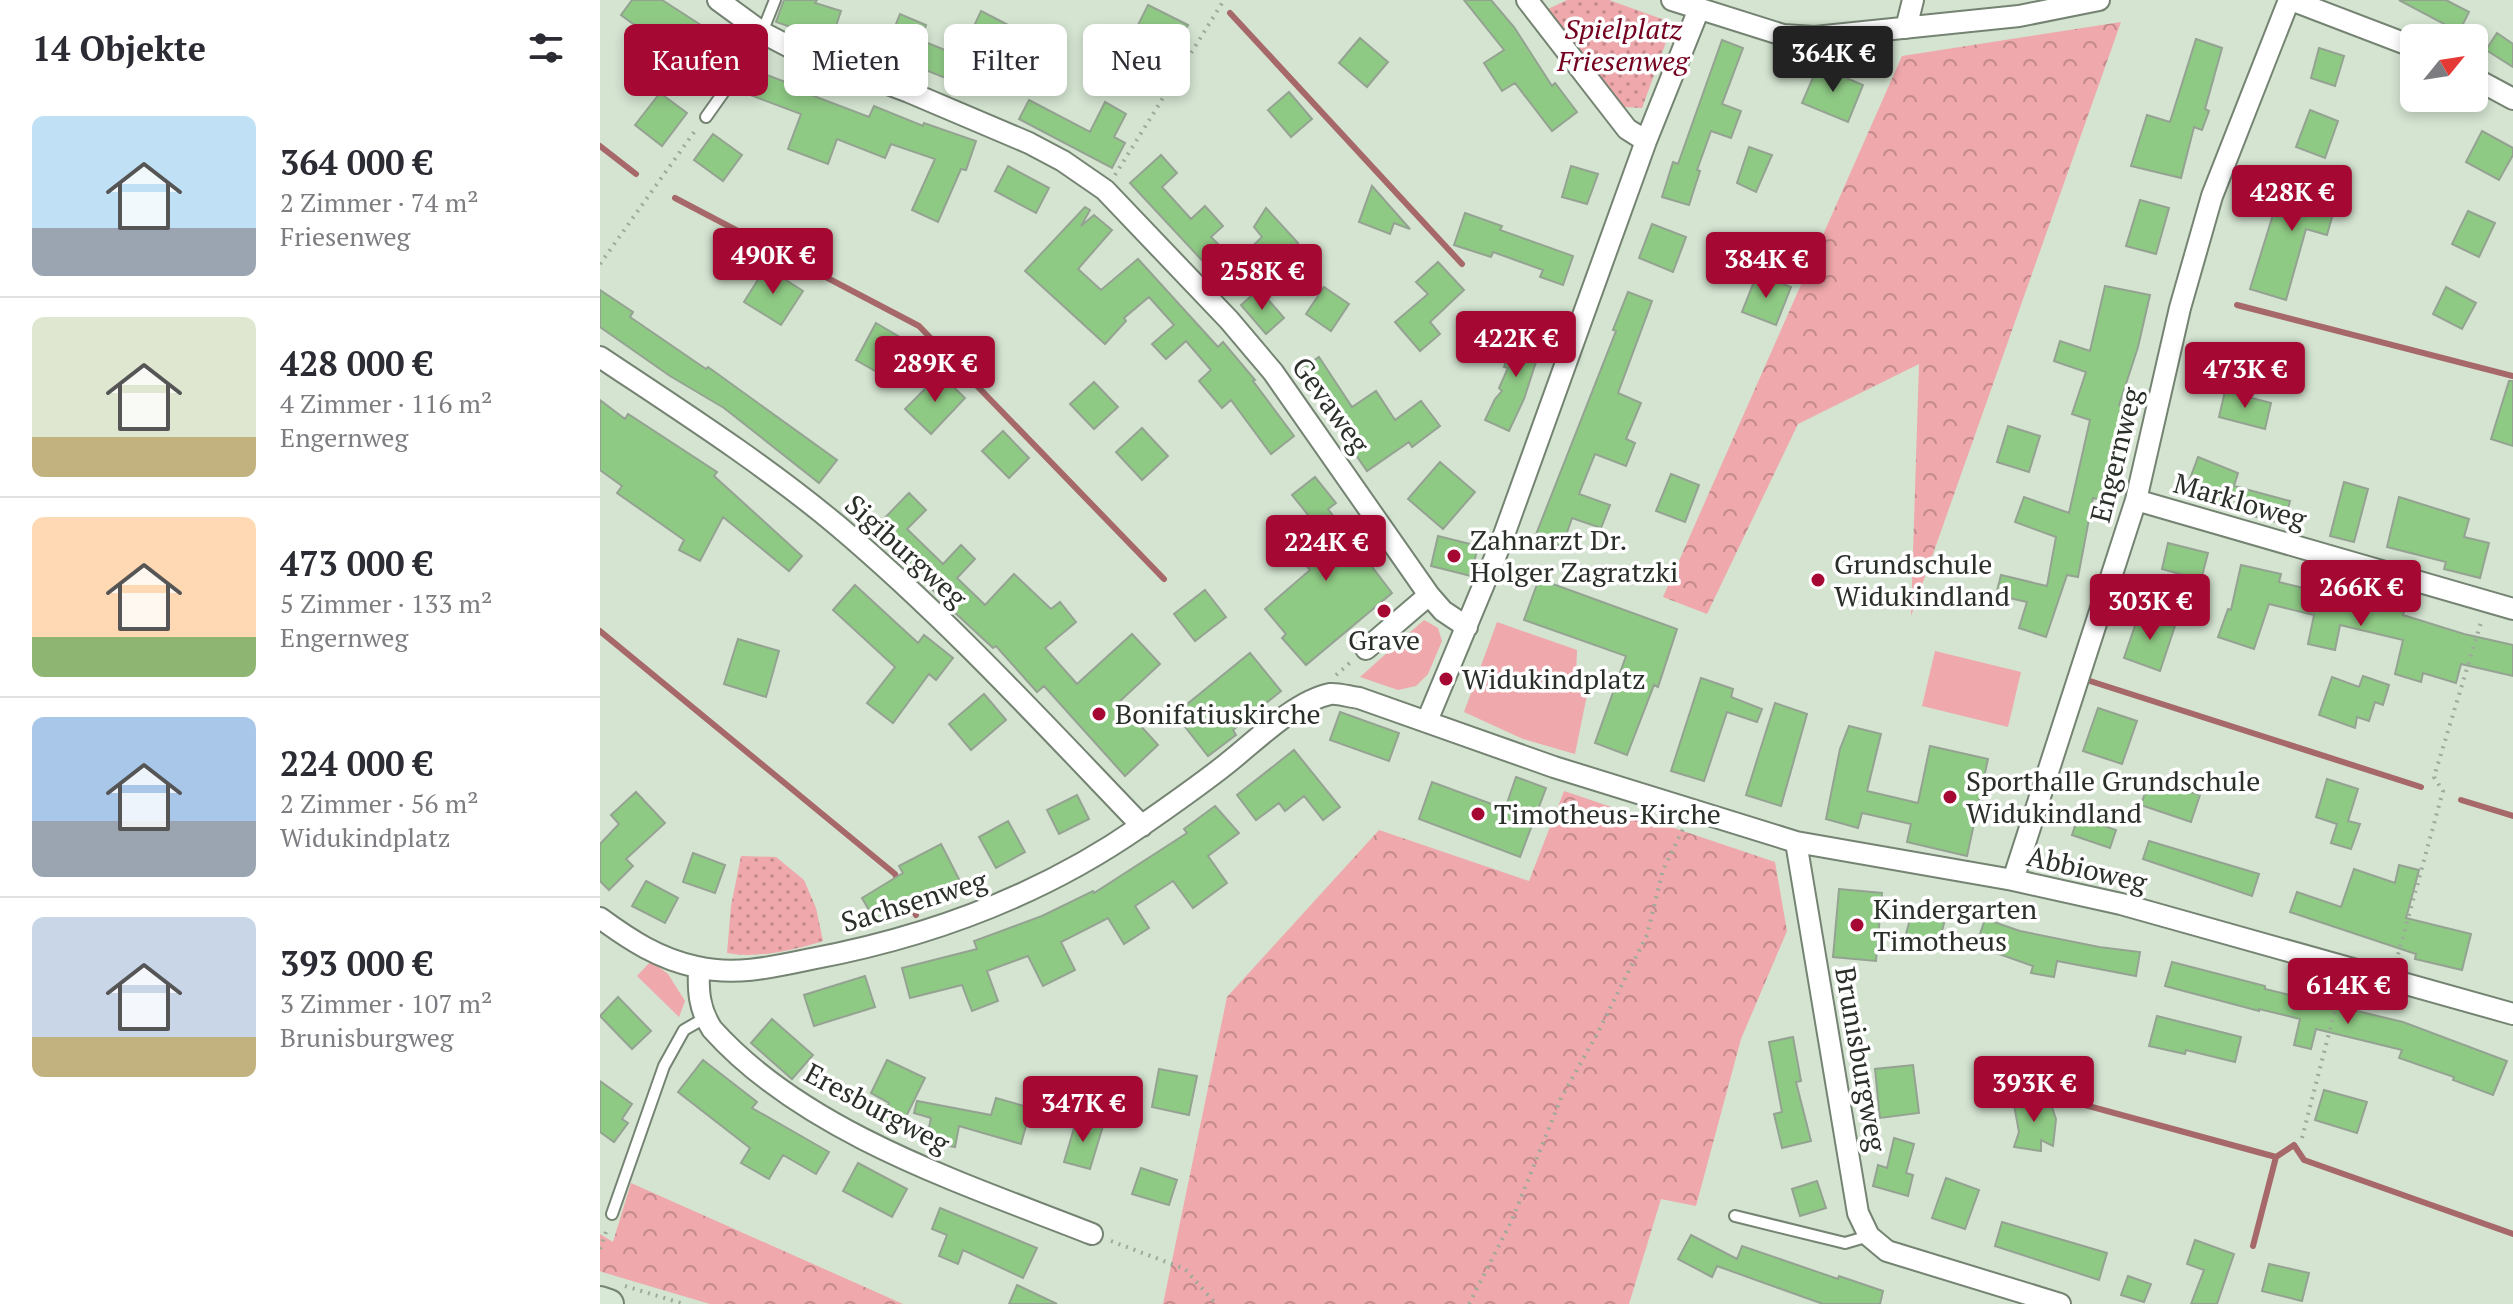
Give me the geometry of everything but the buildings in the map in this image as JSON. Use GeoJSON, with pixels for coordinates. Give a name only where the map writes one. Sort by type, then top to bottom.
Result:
{"type":"FeatureCollection","features":[{"type":"Feature","properties":{"kind":"street","name":"Gevaweg"},"geometry":{"type":"LineString","coordinates":[[718,0],[751,24]]}},
{"type":"Feature","properties":{"kind":"street"},"geometry":{"type":"LineString","coordinates":[[1527,0],[1627,129],[1646,141]]}},
{"type":"Feature","properties":{"kind":"street"},"geometry":{"type":"LineString","coordinates":[[1672,0],[1783,35],[1815,37],[2019,16],[2099,0]]}},
{"type":"Feature","properties":{"kind":"street"},"geometry":{"type":"LineString","coordinates":[[1906,28],[1913,0]]}},
{"type":"Feature","properties":{"kind":"street"},"geometry":{"type":"LineString","coordinates":[[2290,0],[2400,42]]}},
{"type":"Feature","properties":{"kind":"street","name":"Engernweg"},"geometry":{"type":"LineString","coordinates":[[2013,880],[2136,500],[2180,308],[2212,196],[2290,0]]}},
{"type":"Feature","properties":{"kind":"street"},"geometry":{"type":"LineString","coordinates":[[1332,693],[1359,698],[1427,721],[1501,543],[1646,141],[1699,9]]}},
{"type":"Feature","properties":{"kind":"street","name":"Gevaweg"},"geometry":{"type":"LineString","coordinates":[[768,36],[1029,143],[1063,161],[1105,190],[1200,289],[1273,372],[1429,595],[1443,611],[1467,627]]}},
{"type":"Feature","properties":{"kind":"street"},"geometry":{"type":"LineString","coordinates":[[2488,86],[2513,99]]}},
{"type":"Feature","properties":{"kind":"street","name":"Sigiburgweg"},"geometry":{"type":"LineString","coordinates":[[600,357],[752,460],[904,583],[982,659],[1142,826]]}},
{"type":"Feature","properties":{"kind":"street","name":"Markloweg"},"geometry":{"type":"LineString","coordinates":[[2136,500],[2513,609]]}},
{"type":"Feature","properties":{"kind":"street"},"geometry":{"type":"LineString","coordinates":[[1366,649],[1429,595]]}},
{"type":"Feature","properties":{"kind":"street","name":"Sachsenweg"},"geometry":{"type":"LineString","coordinates":[[600,918],[630,940],[664,958],[699,968],[739,971],[867,949],[960,921],[1022,895],[1099,855],[1221,769],[1303,704],[1332,693]]}},
{"type":"Feature","properties":{"kind":"street","name":"Abbioweg"},"geometry":{"type":"LineString","coordinates":[[1427,721],[1554,767],[1796,842],[2013,880],[2121,904],[2513,1014]]}},
{"type":"Feature","properties":{"kind":"street","name":"Brunisburgweg"},"geometry":{"type":"LineString","coordinates":[[1796,842],[1858,1213],[1869,1236]]}},
{"type":"Feature","properties":{"kind":"street"},"geometry":{"type":"LineString","coordinates":[[699,968],[698,994],[705,1018]]}},
{"type":"Feature","properties":{"kind":"street","name":"Eresburgweg"},"geometry":{"type":"LineString","coordinates":[[705,1018],[722,1040],[776,1086],[830,1120],[924,1168],[1092,1234]]}},
{"type":"Feature","properties":{"kind":"street"},"geometry":{"type":"LineString","coordinates":[[1869,1236],[1887,1251],[2060,1304]]}},
{"type":"Feature","properties":{"kind":"lane"},"geometry":{"type":"LineString","coordinates":[[766,24],[775,0]]}},
{"type":"Feature","properties":{"kind":"lane"},"geometry":{"type":"LineString","coordinates":[[706,117],[720,96]]}},
{"type":"Feature","properties":{"kind":"lane"},"geometry":{"type":"LineString","coordinates":[[612,1214],[664,1066],[684,1030],[705,1018]]}},
{"type":"Feature","properties":{"kind":"lane"},"geometry":{"type":"LineString","coordinates":[[1735,1216],[1845,1243],[1869,1236]]}},
{"type":"Feature","properties":{"kind":"path"},"geometry":{"type":"LineString","coordinates":[[1105,190],[1224,0]]}},
{"type":"Feature","properties":{"kind":"path"},"geometry":{"type":"LineString","coordinates":[[600,264],[706,117]]}},
{"type":"Feature","properties":{"kind":"path"},"geometry":{"type":"LineString","coordinates":[[2391,979],[2443,791],[2434,777],[2487,601]]}},
{"type":"Feature","properties":{"kind":"path"},"geometry":{"type":"LineString","coordinates":[[1332,693],[1328,682],[1366,649]]}},
{"type":"Feature","properties":{"kind":"path"},"geometry":{"type":"LineString","coordinates":[[1469,1304],[1512,1220],[1561,1098],[1647,935],[1663,870],[1692,811]]}},
{"type":"Feature","properties":{"kind":"path"},"geometry":{"type":"LineString","coordinates":[[2302,1138],[2347,966]]}},
{"type":"Feature","properties":{"kind":"path"},"geometry":{"type":"LineString","coordinates":[[600,1249],[612,1214]]}},
{"type":"Feature","properties":{"kind":"path"},"geometry":{"type":"LineString","coordinates":[[1092,1234],[1185,1269],[1216,1304]]}},
{"type":"Feature","properties":{"kind":"path"},"geometry":{"type":"LineString","coordinates":[[608,1296],[684,1304]]}},
{"type":"Feature","properties":{"kind":"green space","name":"Spielplatz Friesenweg"},"geometry":{"type":"Polygon","coordinates":[[[1567,0],[1609,0],[1673,23],[1642,108],[1623,107],[1548,9],[1567,0]]]}},
{"type":"Feature","properties":{"kind":"green space"},"geometry":{"type":"Polygon","coordinates":[[[2121,22],[1911,616],[1919,364],[1798,424],[1707,614],[1663,597],[1902,56],[2121,22]]]}},
{"type":"Feature","properties":{"kind":"green space"},"geometry":{"type":"Polygon","coordinates":[[[1424,620],[1438,628],[1442,641],[1428,674],[1416,686],[1398,690],[1360,677],[1424,620]]]}},
{"type":"Feature","properties":{"kind":"green space"},"geometry":{"type":"Polygon","coordinates":[[[1497,622],[1577,650],[1576,674],[1589,685],[1575,754],[1523,739],[1464,712],[1497,622]]]}},
{"type":"Feature","properties":{"kind":"green space"},"geometry":{"type":"Polygon","coordinates":[[[1935,651],[2021,672],[2008,727],[1922,706],[1935,651]]]}},
{"type":"Feature","properties":{"kind":"green space"},"geometry":{"type":"Polygon","coordinates":[[[1564,791],[1775,862],[1787,931],[1741,1039],[1696,1206],[1661,1199],[1629,1304],[1163,1304],[1227,997],[1379,830],[1529,881],[1564,791]]]}},
{"type":"Feature","properties":{"kind":"green space"},"geometry":{"type":"Polygon","coordinates":[[[741,856],[776,857],[804,880],[816,908],[823,941],[763,954],[727,953],[731,906],[741,856]]]}},
{"type":"Feature","properties":{"kind":"green space"},"geometry":{"type":"Polygon","coordinates":[[[651,961],[668,974],[685,1001],[679,1017],[637,976],[651,961]]]}},
{"type":"Feature","properties":{"kind":"green space"},"geometry":{"type":"Polygon","coordinates":[[[631,1183],[903,1304],[710,1304],[602,1272],[600,1234],[613,1242],[631,1183]]]}},
{"type":"Feature","properties":{"kind":"waterway"},"geometry":{"type":"LineString","coordinates":[[1230,13],[1462,264]]}},
{"type":"Feature","properties":{"kind":"waterway"},"geometry":{"type":"LineString","coordinates":[[600,146],[636,174]]}},
{"type":"Feature","properties":{"kind":"waterway"},"geometry":{"type":"LineString","coordinates":[[675,198],[919,326],[1164,579]]}},
{"type":"Feature","properties":{"kind":"waterway"},"geometry":{"type":"LineString","coordinates":[[2237,305],[2513,376]]}},
{"type":"Feature","properties":{"kind":"waterway"},"geometry":{"type":"LineString","coordinates":[[600,631],[895,874],[899,883]]}},
{"type":"Feature","properties":{"kind":"waterway"},"geometry":{"type":"LineString","coordinates":[[2090,681],[2421,787]]}},
{"type":"Feature","properties":{"kind":"waterway"},"geometry":{"type":"LineString","coordinates":[[2461,800],[2513,816]]}},
{"type":"Feature","properties":{"kind":"waterway"},"geometry":{"type":"LineString","coordinates":[[906,896],[916,915]]}},
{"type":"Feature","properties":{"kind":"waterway"},"geometry":{"type":"LineString","coordinates":[[1993,1080],[2276,1157],[2294,1145],[2304,1160],[2513,1234]]}},
{"type":"Feature","properties":{"kind":"waterway"},"geometry":{"type":"LineString","coordinates":[[2253,1246],[2276,1157]]}},
{"type":"Feature","properties":{"kind":"place","name":"Zahnarzt Dr. Holger Zagratzki"},"geometry":{"type":"Point","coordinates":[1454,556]}},
{"type":"Feature","properties":{"kind":"place","name":"Grundschule Widukindland"},"geometry":{"type":"Point","coordinates":[1818,580]}},
{"type":"Feature","properties":{"kind":"place","name":"Grave"},"geometry":{"type":"Point","coordinates":[1384,611]}},
{"type":"Feature","properties":{"kind":"place","name":"Widukindplatz"},"geometry":{"type":"Point","coordinates":[1446,679]}},
{"type":"Feature","properties":{"kind":"place","name":"Bonifatiuskirche"},"geometry":{"type":"Point","coordinates":[1099,714]}},
{"type":"Feature","properties":{"kind":"place","name":"Sporthalle Grundschule Widukindland"},"geometry":{"type":"Point","coordinates":[1950,797]}},
{"type":"Feature","properties":{"kind":"place","name":"Timotheus-Kirche"},"geometry":{"type":"Point","coordinates":[1478,814]}},
{"type":"Feature","properties":{"kind":"place","name":"Kindergarten Timotheus"},"geometry":{"type":"Point","coordinates":[1857,925]}}]}
